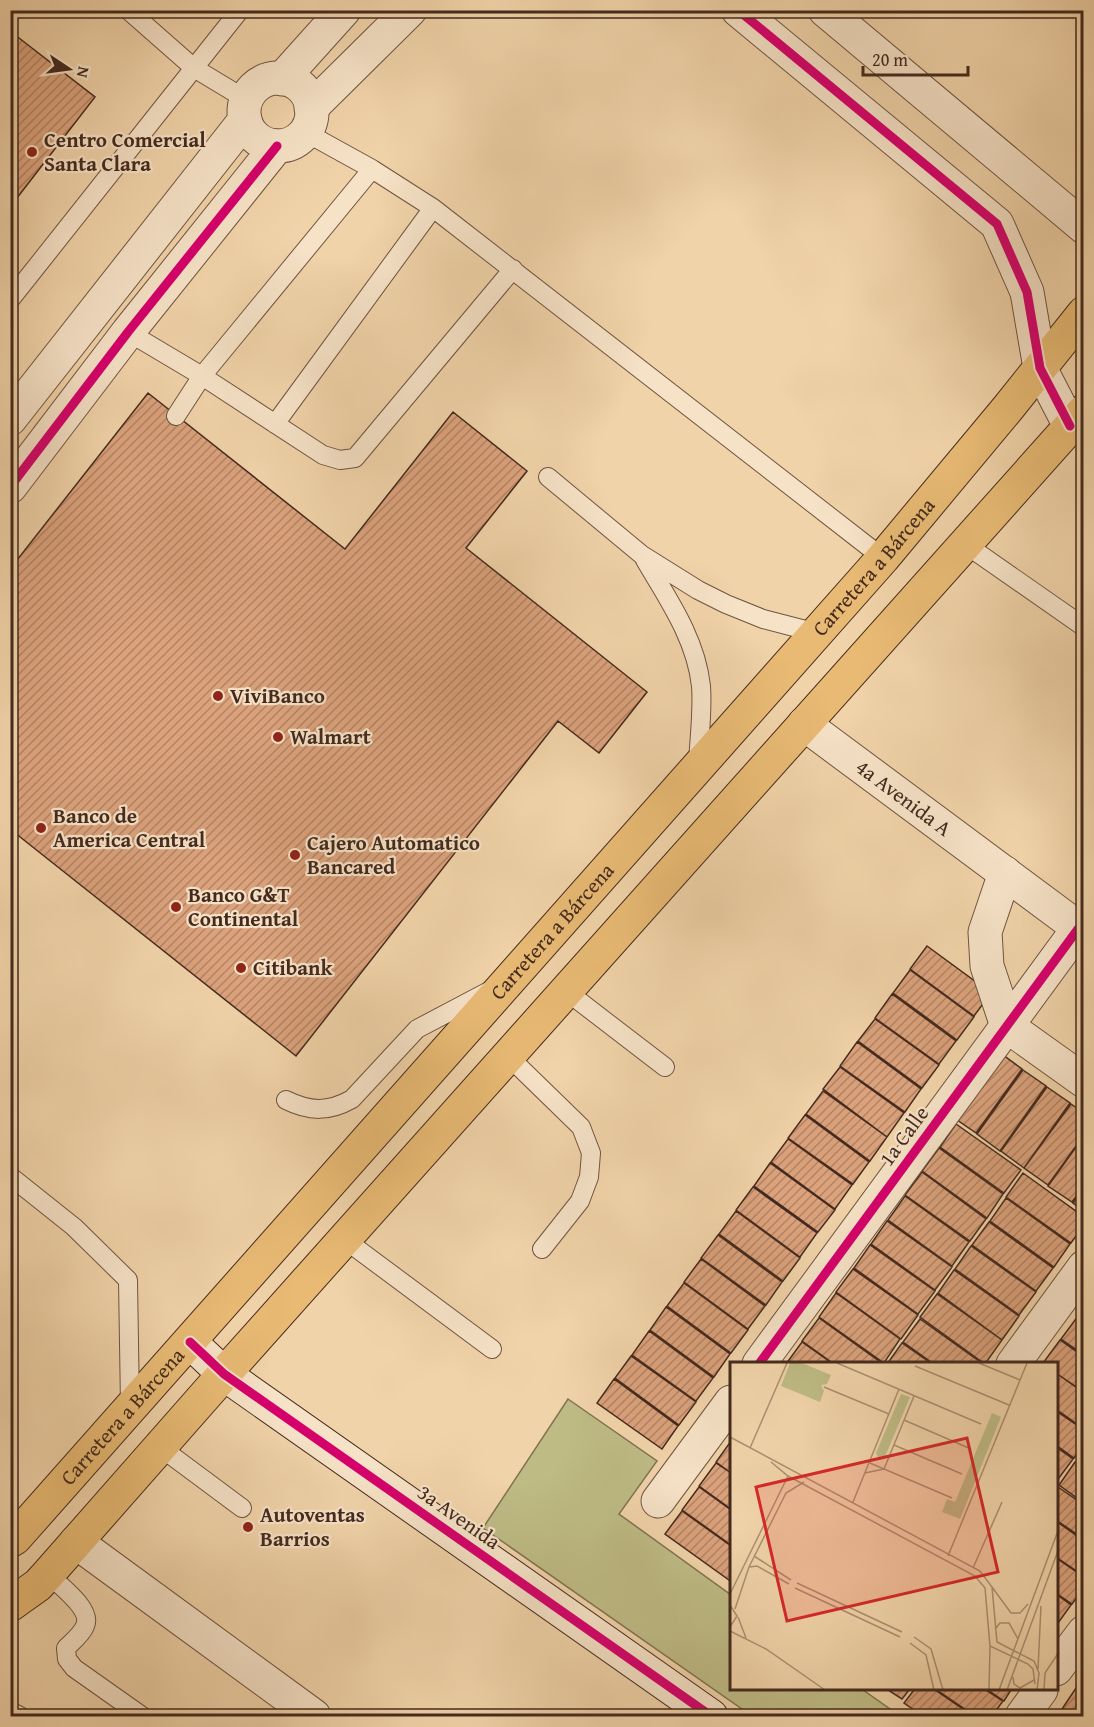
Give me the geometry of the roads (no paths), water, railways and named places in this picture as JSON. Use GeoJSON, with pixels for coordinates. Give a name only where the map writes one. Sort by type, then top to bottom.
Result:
{"type":"FeatureCollection","features":[{"type":"Feature","properties":{"kind":"main road","name":"Carretera a Bárcena"},"geometry":{"type":"LineString","coordinates":[[10,1541],[190,1342],[883,558],[1083,314]]}},
{"type":"Feature","properties":{"kind":"main road"},"geometry":{"type":"LineString","coordinates":[[10,1605],[38,1585],[48,1574],[965,544],[1079,425]]}},
{"type":"Feature","properties":{"kind":"street"},"geometry":{"type":"LineString","coordinates":[[282,79],[344,10]]}},
{"type":"Feature","properties":{"kind":"street"},"geometry":{"type":"LineString","coordinates":[[10,487],[128,332],[298,128],[410,10]]}},
{"type":"Feature","properties":{"kind":"street"},"geometry":{"type":"LineString","coordinates":[[738,10],[997,224],[1028,292],[1040,368],[1079,425]]}},
{"type":"Feature","properties":{"kind":"street"},"geometry":{"type":"LineString","coordinates":[[825,10],[1083,227]]}},
{"type":"Feature","properties":{"kind":"street"},"geometry":{"type":"LineString","coordinates":[[270,79],[282,79],[296,83],[310,100],[298,128],[269,145],[253,136],[246,110],[249,94],[258,85],[270,79]]}},
{"type":"Feature","properties":{"kind":"street"},"geometry":{"type":"LineString","coordinates":[[10,419],[246,110]]}},
{"type":"Feature","properties":{"kind":"street","name":"4a Avenida A"},"geometry":{"type":"LineString","coordinates":[[804,724],[1081,931]]}},
{"type":"Feature","properties":{"kind":"street"},"geometry":{"type":"LineString","coordinates":[[1005,873],[985,932],[987,966],[1007,1026],[1083,1080]]}},
{"type":"Feature","properties":{"kind":"street","name":"1a Calle"},"geometry":{"type":"LineString","coordinates":[[760,1362],[1007,1026],[1081,931]]}},
{"type":"Feature","properties":{"kind":"street"},"geometry":{"type":"LineString","coordinates":[[1014,1362],[1083,1267]]}},
{"type":"Feature","properties":{"kind":"street","name":"3a Avenida"},"geometry":{"type":"LineString","coordinates":[[190,1342],[224,1374],[711,1716]]}},
{"type":"Feature","properties":{"kind":"street"},"geometry":{"type":"LineString","coordinates":[[658,1501],[730,1403]]}},
{"type":"Feature","properties":{"kind":"street"},"geometry":{"type":"LineString","coordinates":[[76,1542],[314,1716]]}},
{"type":"Feature","properties":{"kind":"street"},"geometry":{"type":"LineString","coordinates":[[1058,1666],[1083,1632]]}},
{"type":"Feature","properties":{"kind":"street"},"geometry":{"type":"LineString","coordinates":[[1022,1716],[1040,1691]]}},
{"type":"Feature","properties":{"kind":"lane"},"geometry":{"type":"LineString","coordinates":[[10,300],[240,10]]}},
{"type":"Feature","properties":{"kind":"lane"},"geometry":{"type":"LineString","coordinates":[[136,13],[194,68],[246,110]]}},
{"type":"Feature","properties":{"kind":"lane"},"geometry":{"type":"LineString","coordinates":[[298,128],[433,208],[883,558]]}},
{"type":"Feature","properties":{"kind":"lane"},"geometry":{"type":"LineString","coordinates":[[176,416],[202,376],[372,170]]}},
{"type":"Feature","properties":{"kind":"lane"},"geometry":{"type":"LineString","coordinates":[[275,424],[433,208]]}},
{"type":"Feature","properties":{"kind":"lane"},"geometry":{"type":"LineString","coordinates":[[128,332],[202,376],[323,455],[340,460],[355,458],[513,269]]}},
{"type":"Feature","properties":{"kind":"lane"},"geometry":{"type":"LineString","coordinates":[[548,477],[642,555],[698,590],[763,619],[817,633]]}},
{"type":"Feature","properties":{"kind":"lane"},"geometry":{"type":"LineString","coordinates":[[965,544],[1083,627]]}},
{"type":"Feature","properties":{"kind":"lane"},"geometry":{"type":"LineString","coordinates":[[642,555],[680,619],[696,662],[701,701],[698,768]]}},
{"type":"Feature","properties":{"kind":"lane"},"geometry":{"type":"LineString","coordinates":[[286,1100],[298,1106],[326,1110],[346,1103],[417,1029],[510,980]]}},
{"type":"Feature","properties":{"kind":"lane"},"geometry":{"type":"LineString","coordinates":[[566,991],[665,1067]]}},
{"type":"Feature","properties":{"kind":"lane"},"geometry":{"type":"LineString","coordinates":[[508,1056],[581,1127],[591,1154],[589,1177],[580,1201],[542,1249]]}},
{"type":"Feature","properties":{"kind":"lane"},"geometry":{"type":"LineString","coordinates":[[11,1176],[74,1227],[128,1281],[130,1409]]}},
{"type":"Feature","properties":{"kind":"lane"},"geometry":{"type":"LineString","coordinates":[[344,1239],[492,1349]]}},
{"type":"Feature","properties":{"kind":"lane"},"geometry":{"type":"LineString","coordinates":[[160,1447],[242,1508]]}},
{"type":"Feature","properties":{"kind":"lane"},"geometry":{"type":"LineString","coordinates":[[48,1574],[80,1604],[87,1615],[86,1626],[66,1648],[67,1659],[74,1668],[142,1716]]}},
{"type":"Feature","properties":{"kind":"lane"},"geometry":{"type":"LineString","coordinates":[[10,1711],[20,1716]]}},
{"type":"Feature","properties":{"kind":"place","name":"Centro Comercial Santa Clara"},"geometry":{"type":"Point","coordinates":[32,152]}},
{"type":"Feature","properties":{"kind":"place","name":"ViviBanco"},"geometry":{"type":"Point","coordinates":[218,696]}},
{"type":"Feature","properties":{"kind":"place","name":"Walmart"},"geometry":{"type":"Point","coordinates":[278,737]}},
{"type":"Feature","properties":{"kind":"place","name":"Banco de America Central"},"geometry":{"type":"Point","coordinates":[41,828]}},
{"type":"Feature","properties":{"kind":"place","name":"Cajero Automatico Bancared"},"geometry":{"type":"Point","coordinates":[295,855]}},
{"type":"Feature","properties":{"kind":"place","name":"Banco G&T Continental"},"geometry":{"type":"Point","coordinates":[176,907]}},
{"type":"Feature","properties":{"kind":"place","name":"Citibank"},"geometry":{"type":"Point","coordinates":[241,968]}},
{"type":"Feature","properties":{"kind":"place","name":"Autoventas Barrios"},"geometry":{"type":"Point","coordinates":[248,1527]}}]}
